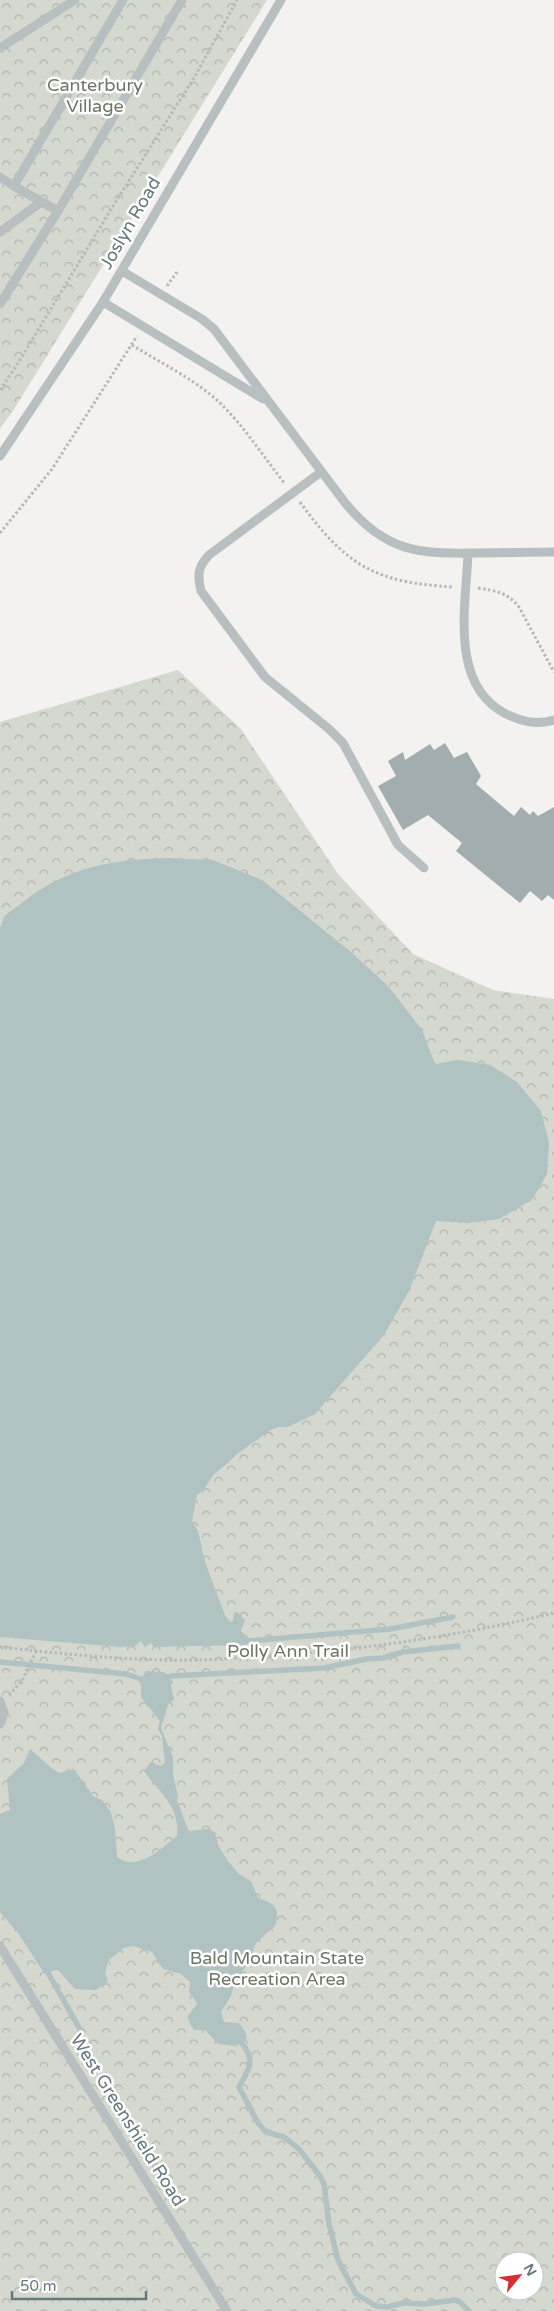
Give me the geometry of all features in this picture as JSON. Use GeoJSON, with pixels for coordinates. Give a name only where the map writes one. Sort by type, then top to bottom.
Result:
{"type":"FeatureCollection","features":[{"type":"Feature","properties":{"kind":"street"},"geometry":{"type":"LineString","coordinates":[[0,48],[75,0]]}},
{"type":"Feature","properties":{"kind":"street"},"geometry":{"type":"LineString","coordinates":[[0,304],[58,211],[182,0]]}},
{"type":"Feature","properties":{"kind":"street","name":"Joslyn Road"},"geometry":{"type":"LineString","coordinates":[[0,456],[103,302],[226,90],[281,0]]}},
{"type":"Feature","properties":{"kind":"street"},"geometry":{"type":"LineString","coordinates":[[14,186],[120,1]]}},
{"type":"Feature","properties":{"kind":"street"},"geometry":{"type":"LineString","coordinates":[[0,177],[58,211]]}},
{"type":"Feature","properties":{"kind":"street"},"geometry":{"type":"LineString","coordinates":[[0,232],[41,202]]}},
{"type":"Feature","properties":{"kind":"street"},"geometry":{"type":"LineString","coordinates":[[122,270],[202,319],[214,329],[355,515],[378,535],[417,551],[468,553],[554,552]]}},
{"type":"Feature","properties":{"kind":"street"},"geometry":{"type":"LineString","coordinates":[[103,302],[268,401]]}},
{"type":"Feature","properties":{"kind":"street"},"geometry":{"type":"LineString","coordinates":[[321,472],[209,555],[200,565],[198,576],[201,590],[265,677],[329,729],[343,743],[398,845],[424,868]]}},
{"type":"Feature","properties":{"kind":"street"},"geometry":{"type":"LineString","coordinates":[[468,553],[465,644],[467,665],[472,680],[482,695],[497,709],[506,714],[530,723],[554,720]]}},
{"type":"Feature","properties":{"kind":"street"},"geometry":{"type":"LineString","coordinates":[[0,1702],[4,1713],[0,1724]]}},
{"type":"Feature","properties":{"kind":"street","name":"West Greenshield Road"},"geometry":{"type":"LineString","coordinates":[[0,1946],[227,2311]]}},
{"type":"Feature","properties":{"kind":"path"},"geometry":{"type":"LineString","coordinates":[[0,390],[194,78],[237,0]]}},
{"type":"Feature","properties":{"kind":"path"},"geometry":{"type":"LineString","coordinates":[[162,294],[177,272]]}},
{"type":"Feature","properties":{"kind":"path"},"geometry":{"type":"LineString","coordinates":[[0,533],[52,469],[132,345],[142,326]]}},
{"type":"Feature","properties":{"kind":"path"},"geometry":{"type":"LineString","coordinates":[[132,345],[198,386],[218,402],[235,420],[284,483]]}},
{"type":"Feature","properties":{"kind":"path"},"geometry":{"type":"LineString","coordinates":[[301,503],[323,534],[338,548],[362,565],[397,581],[421,586],[451,587]]}},
{"type":"Feature","properties":{"kind":"path"},"geometry":{"type":"LineString","coordinates":[[479,588],[500,591],[512,599],[519,607],[554,672]]}},
{"type":"Feature","properties":{"kind":"path"},"geometry":{"type":"LineString","coordinates":[[0,1647],[80,1656],[168,1660],[251,1657],[334,1651],[428,1638],[486,1629],[554,1613]]}},
{"type":"Feature","properties":{"kind":"path"},"geometry":{"type":"LineString","coordinates":[[0,1702],[22,1682],[36,1651]]}},
{"type":"Feature","properties":{"kind":"green space","name":"Canterbury Village"},"geometry":{"type":"Polygon","coordinates":[[[0,0],[267,0],[11,414],[0,428],[0,0]]]}},
{"type":"Feature","properties":{"kind":"green space"},"geometry":{"type":"Polygon","coordinates":[[[178,670],[240,728],[338,874],[413,954],[493,990],[554,999],[554,2311],[0,2311],[0,722],[178,670]]]}},
{"type":"Feature","properties":{"kind":"shaded area"},"geometry":{"type":"Polygon","coordinates":[[[166,858],[213,860],[262,880],[351,952],[389,987],[422,1030],[435,1064],[458,1060],[490,1065],[517,1082],[541,1111],[549,1142],[547,1174],[532,1200],[499,1219],[468,1223],[436,1221],[409,1291],[384,1335],[315,1414],[288,1427],[278,1427],[271,1430],[237,1454],[214,1474],[205,1488],[197,1495],[192,1521],[198,1531],[205,1562],[225,1615],[230,1622],[233,1621],[234,1613],[237,1612],[245,1620],[241,1631],[247,1637],[248,1643],[245,1645],[154,1647],[151,1643],[145,1647],[141,1641],[135,1646],[120,1647],[0,1637],[0,928],[4,917],[10,911],[55,881],[72,873],[126,861],[166,858]]]}},
{"type":"Feature","properties":{"kind":"shaded area"},"geometry":{"type":"Polygon","coordinates":[[[146,1671],[163,1672],[171,1676],[174,1699],[168,1705],[161,1728],[173,1757],[173,1775],[178,1796],[177,1801],[189,1831],[208,1829],[215,1832],[218,1845],[227,1860],[239,1874],[251,1881],[258,1898],[272,1904],[277,1914],[275,1926],[256,1943],[249,1963],[235,1980],[231,1996],[221,2012],[224,2022],[239,2023],[245,2031],[247,2039],[236,2046],[218,2044],[205,2030],[194,2030],[188,2015],[197,2003],[189,1992],[190,1982],[181,1974],[163,1969],[152,1952],[134,1946],[123,1948],[108,1961],[105,1974],[108,1981],[96,1990],[75,1989],[59,1971],[44,1973],[18,1933],[0,1912],[0,1814],[10,1810],[7,1779],[24,1763],[30,1749],[60,1773],[74,1769],[93,1796],[102,1800],[111,1812],[115,1829],[117,1857],[125,1861],[141,1861],[157,1852],[177,1836],[177,1825],[172,1808],[144,1771],[151,1762],[160,1766],[165,1763],[162,1736],[158,1729],[160,1721],[141,1697],[141,1679],[146,1671]]]}},
{"type":"Feature","properties":{"kind":"building"},"geometry":{"type":"Polygon","coordinates":[[[445,743],[454,758],[467,752],[481,776],[476,784],[514,816],[521,807],[530,815],[533,811],[538,816],[554,807],[554,900],[548,895],[542,901],[530,891],[520,903],[456,851],[462,843],[428,815],[403,830],[378,786],[396,776],[388,761],[403,752],[405,760],[430,744],[434,750],[445,743]]]}},
{"type":"Feature","properties":{"kind":"waterway"},"geometry":{"type":"LineString","coordinates":[[248,1641],[390,1629],[453,1617]]}},
{"type":"Feature","properties":{"kind":"waterway"},"geometry":{"type":"LineString","coordinates":[[171,1676],[324,1668],[367,1659],[383,1658],[403,1652],[458,1646]]}},
{"type":"Feature","properties":{"kind":"waterway"},"geometry":{"type":"LineString","coordinates":[[0,1662],[126,1674],[141,1679]]}},
{"type":"Feature","properties":{"kind":"waterway"},"geometry":{"type":"LineString","coordinates":[[48,1973],[81,2031]]}},
{"type":"Feature","properties":{"kind":"waterway"},"geometry":{"type":"LineString","coordinates":[[242,2043],[247,2050],[250,2066],[239,2087],[258,2123],[266,2132],[284,2137],[299,2149],[320,2176],[324,2184],[329,2224],[338,2260],[356,2294],[376,2306],[387,2307],[403,2303],[425,2304],[455,2300],[460,2302],[469,2311]]}},
{"type":"Feature","properties":{"kind":"park label","name":"Polly Ann Trail"},"geometry":{"type":"Point","coordinates":[288,1651]}},
{"type":"Feature","properties":{"kind":"park label","name":"Bald Mountain State Recreation Area"},"geometry":{"type":"Point","coordinates":[277,1968]}}]}
